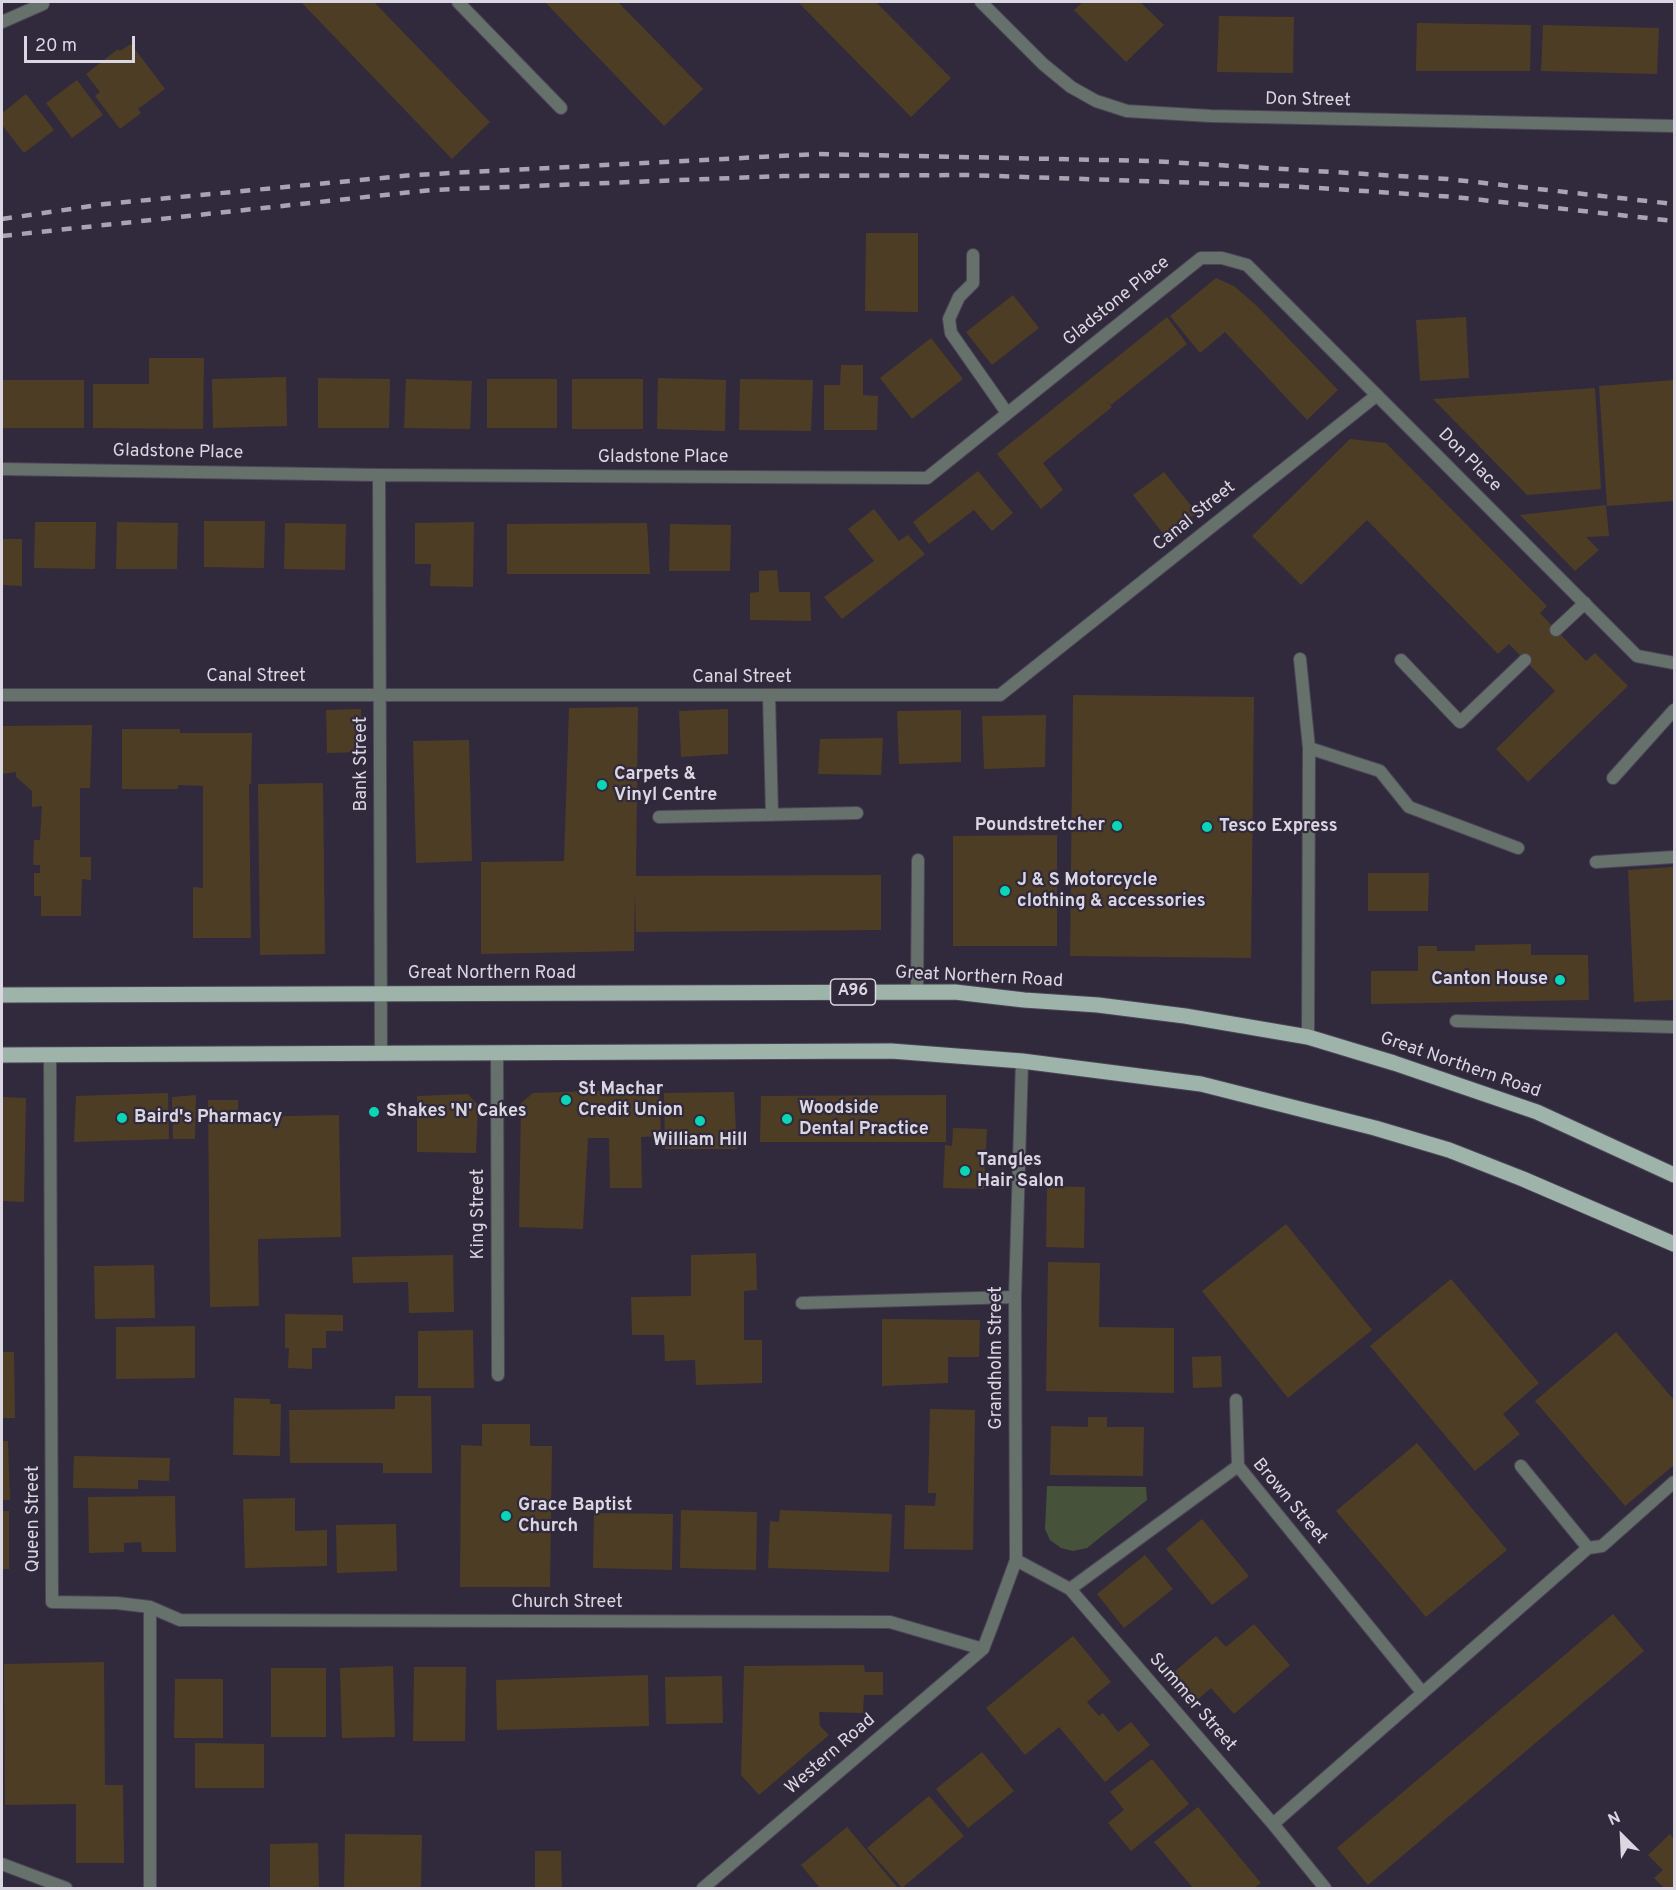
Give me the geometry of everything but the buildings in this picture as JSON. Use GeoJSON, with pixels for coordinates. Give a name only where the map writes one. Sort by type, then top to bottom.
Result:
{"type":"FeatureCollection","features":[{"type":"Feature","properties":{"kind":"main road","name":"Great Northern Road"},"geometry":{"type":"LineString","coordinates":[[2,995],[955,992],[1098,1005],[1185,1016],[1308,1037],[1394,1063],[1537,1112],[1674,1175]]}},
{"type":"Feature","properties":{"kind":"main road"},"geometry":{"type":"LineString","coordinates":[[2,1056],[891,1051],[1022,1061],[1201,1084],[1375,1128],[1449,1150],[1674,1244]]}},
{"type":"Feature","properties":{"kind":"street"},"geometry":{"type":"LineString","coordinates":[[458,2],[561,108]]}},
{"type":"Feature","properties":{"kind":"street","name":"Don Street"},"geometry":{"type":"LineString","coordinates":[[981,2],[1043,64],[1071,87],[1096,101],[1127,111],[1211,116],[1674,126]]}},
{"type":"Feature","properties":{"kind":"street"},"geometry":{"type":"LineString","coordinates":[[2,22],[43,4]]}},
{"type":"Feature","properties":{"kind":"street"},"geometry":{"type":"LineString","coordinates":[[973,255],[973,283],[959,297],[949,319],[951,333],[1007,414]]}},
{"type":"Feature","properties":{"kind":"street","name":"Gladstone Place"},"geometry":{"type":"LineString","coordinates":[[2,469],[380,475],[927,478],[1201,258],[1222,258],[1247,265]]}},
{"type":"Feature","properties":{"kind":"street","name":"Don Place"},"geometry":{"type":"LineString","coordinates":[[1247,265],[1637,656],[1674,663]]}},
{"type":"Feature","properties":{"kind":"street","name":"Canal Street"},"geometry":{"type":"LineString","coordinates":[[2,695],[1000,696],[1377,395]]}},
{"type":"Feature","properties":{"kind":"street","name":"Bank Street"},"geometry":{"type":"LineString","coordinates":[[380,475],[381,1053]]}},
{"type":"Feature","properties":{"kind":"street"},"geometry":{"type":"LineString","coordinates":[[1556,630],[1584,603]]}},
{"type":"Feature","properties":{"kind":"street"},"geometry":{"type":"LineString","coordinates":[[1300,659],[1310,748],[1308,1037]]}},
{"type":"Feature","properties":{"kind":"street"},"geometry":{"type":"LineString","coordinates":[[1401,660],[1460,722],[1525,660]]}},
{"type":"Feature","properties":{"kind":"street"},"geometry":{"type":"LineString","coordinates":[[769,696],[772,815]]}},
{"type":"Feature","properties":{"kind":"street"},"geometry":{"type":"LineString","coordinates":[[1613,778],[1674,710]]}},
{"type":"Feature","properties":{"kind":"street"},"geometry":{"type":"LineString","coordinates":[[1310,748],[1380,771],[1409,807],[1518,848]]}},
{"type":"Feature","properties":{"kind":"street"},"geometry":{"type":"LineString","coordinates":[[659,817],[858,813]]}},
{"type":"Feature","properties":{"kind":"street"},"geometry":{"type":"LineString","coordinates":[[1596,862],[1674,857]]}},
{"type":"Feature","properties":{"kind":"street"},"geometry":{"type":"LineString","coordinates":[[917,993],[918,860]]}},
{"type":"Feature","properties":{"kind":"street"},"geometry":{"type":"LineString","coordinates":[[1456,1021],[1674,1027]]}},
{"type":"Feature","properties":{"kind":"street","name":"King Street"},"geometry":{"type":"LineString","coordinates":[[498,1053],[498,1375]]}},
{"type":"Feature","properties":{"kind":"street","name":"Queen Street"},"geometry":{"type":"LineString","coordinates":[[50,1055],[52,1602],[117,1603],[150,1607]]}},
{"type":"Feature","properties":{"kind":"street","name":"Grandholm Street"},"geometry":{"type":"LineString","coordinates":[[983,1649],[1016,1560],[1014,1297],[1022,1061]]}},
{"type":"Feature","properties":{"kind":"street"},"geometry":{"type":"LineString","coordinates":[[802,1303],[1014,1297]]}},
{"type":"Feature","properties":{"kind":"street"},"geometry":{"type":"LineString","coordinates":[[1236,1400],[1238,1466]]}},
{"type":"Feature","properties":{"kind":"street","name":"Brown Street"},"geometry":{"type":"LineString","coordinates":[[1070,1589],[1238,1466],[1422,1692]]}},
{"type":"Feature","properties":{"kind":"street"},"geometry":{"type":"LineString","coordinates":[[1521,1466],[1588,1548]]}},
{"type":"Feature","properties":{"kind":"street"},"geometry":{"type":"LineString","coordinates":[[1273,1824],[1588,1548],[1602,1546],[1674,1482]]}},
{"type":"Feature","properties":{"kind":"street","name":"Summer Street"},"geometry":{"type":"LineString","coordinates":[[1016,1560],[1070,1589],[1273,1824],[1325,1888]]}},
{"type":"Feature","properties":{"kind":"street"},"geometry":{"type":"LineString","coordinates":[[150,1607],[150,1888]]}},
{"type":"Feature","properties":{"kind":"street","name":"Church Street"},"geometry":{"type":"LineString","coordinates":[[150,1607],[180,1620],[890,1622],[983,1649]]}},
{"type":"Feature","properties":{"kind":"street","name":"Western Road"},"geometry":{"type":"LineString","coordinates":[[703,1888],[983,1649]]}},
{"type":"Feature","properties":{"kind":"street"},"geometry":{"type":"LineString","coordinates":[[2,1864],[66,1888]]}},
{"type":"Feature","properties":{"kind":"green space"},"geometry":{"type":"Polygon","coordinates":[[[1047,1486],[1146,1487],[1147,1500],[1087,1548],[1073,1551],[1061,1548],[1050,1540],[1045,1529],[1047,1486]]]}},
{"type":"Feature","properties":{"kind":"railway"},"geometry":{"type":"LineString","coordinates":[[2,219],[105,204],[413,175],[819,154],[1151,161],[1448,179],[1674,204]]}},
{"type":"Feature","properties":{"kind":"railway"},"geometry":{"type":"LineString","coordinates":[[2,236],[431,190],[783,176],[967,175],[1288,186],[1455,197],[1674,221]]}},
{"type":"Feature","properties":{"kind":"place","name":"Carpets & Vinyl Centre"},"geometry":{"type":"Point","coordinates":[602,785]}},
{"type":"Feature","properties":{"kind":"place","name":"Poundstretcher"},"geometry":{"type":"Point","coordinates":[1117,826]}},
{"type":"Feature","properties":{"kind":"place","name":"Tesco Express"},"geometry":{"type":"Point","coordinates":[1207,827]}},
{"type":"Feature","properties":{"kind":"place","name":"J & S Motorcycle clothing & accessories"},"geometry":{"type":"Point","coordinates":[1005,891]}},
{"type":"Feature","properties":{"kind":"place","name":"Canton House"},"geometry":{"type":"Point","coordinates":[1560,980]}},
{"type":"Feature","properties":{"kind":"place","name":"St Machar Credit Union"},"geometry":{"type":"Point","coordinates":[566,1100]}},
{"type":"Feature","properties":{"kind":"place","name":"Shakes 'N' Cakes"},"geometry":{"type":"Point","coordinates":[374,1112]}},
{"type":"Feature","properties":{"kind":"place","name":"Baird's Pharmacy"},"geometry":{"type":"Point","coordinates":[122,1118]}},
{"type":"Feature","properties":{"kind":"place","name":"Woodside Dental Practice"},"geometry":{"type":"Point","coordinates":[787,1119]}},
{"type":"Feature","properties":{"kind":"place","name":"William Hill"},"geometry":{"type":"Point","coordinates":[700,1121]}},
{"type":"Feature","properties":{"kind":"place","name":"Tangles Hair Salon"},"geometry":{"type":"Point","coordinates":[965,1171]}},
{"type":"Feature","properties":{"kind":"place","name":"Grace Baptist Church"},"geometry":{"type":"Point","coordinates":[506,1516]}}]}
